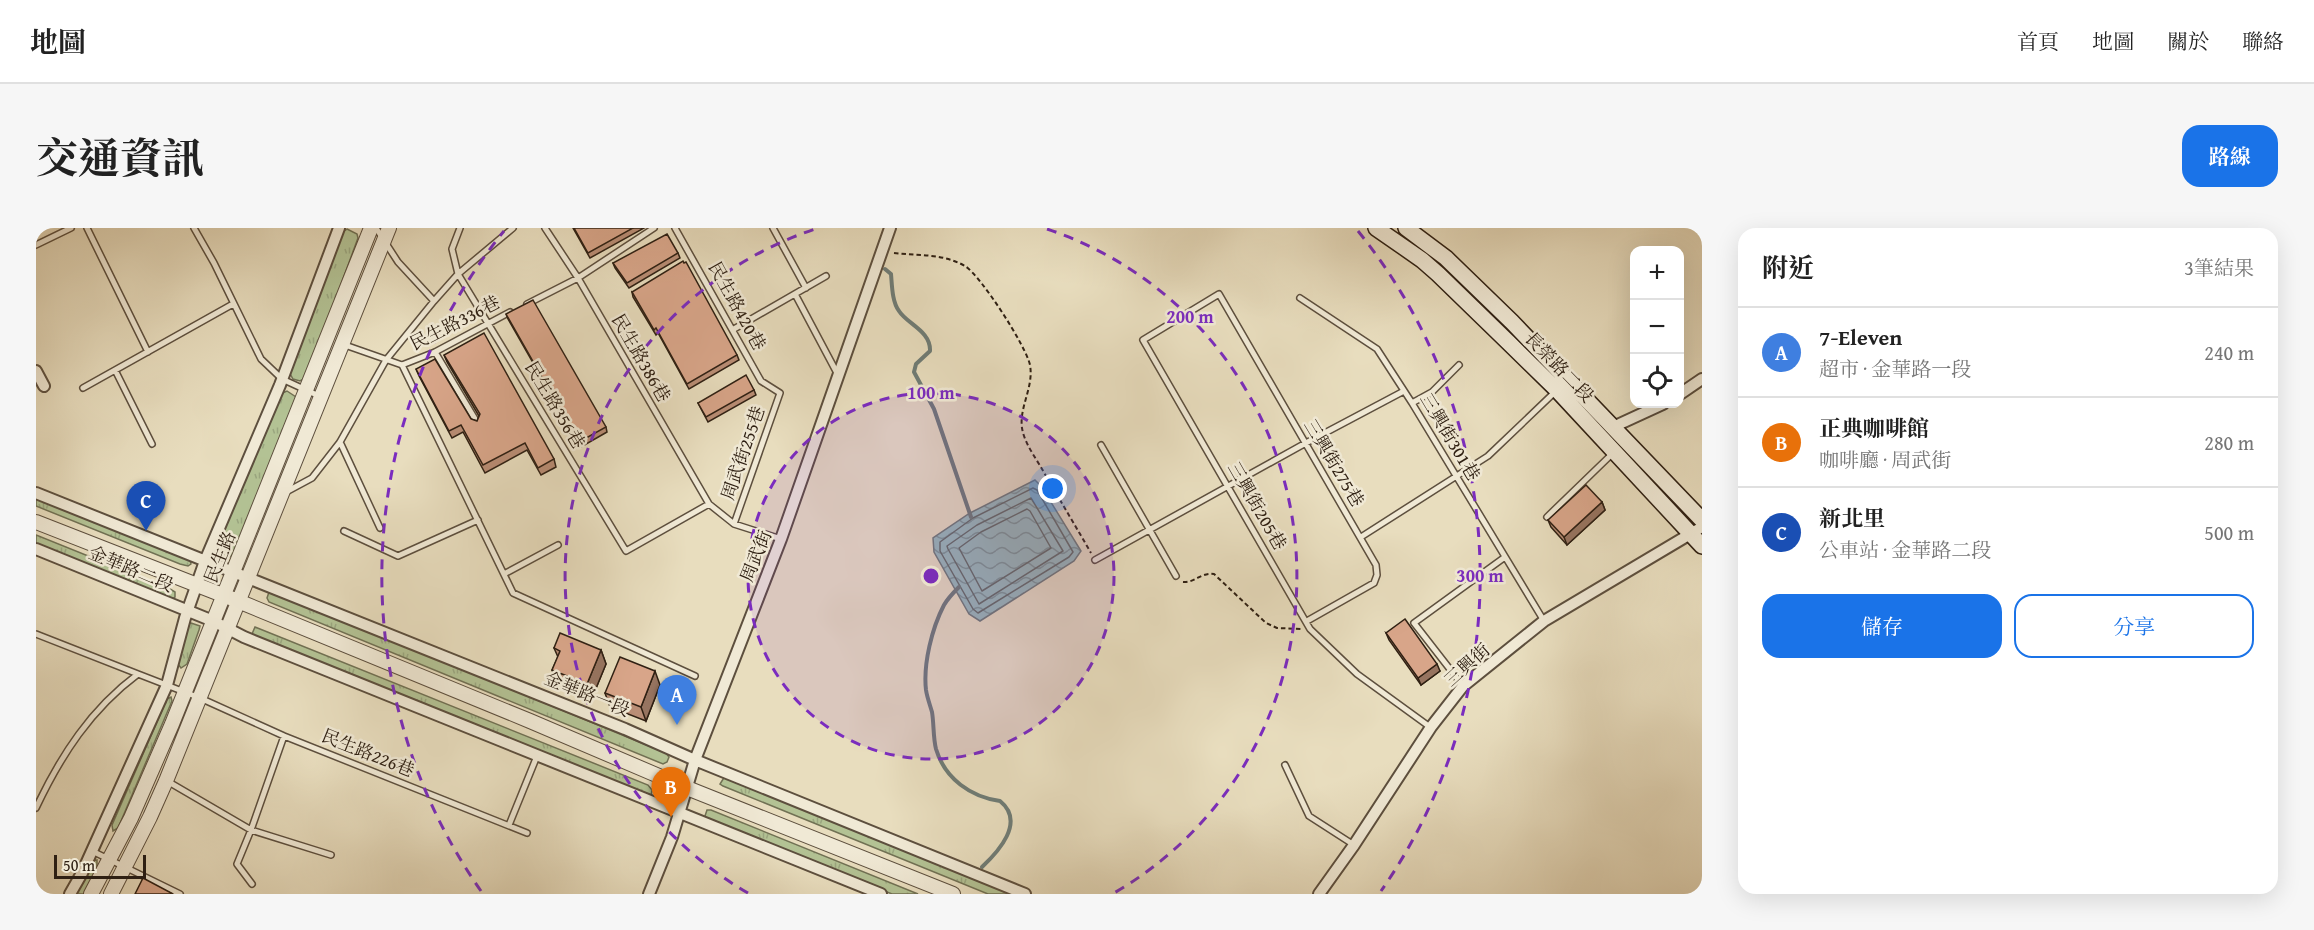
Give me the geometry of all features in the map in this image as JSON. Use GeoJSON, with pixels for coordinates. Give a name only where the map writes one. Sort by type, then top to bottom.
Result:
{"type":"FeatureCollection","features":[{"type":"Feature","properties":{"kind":"main road","name":"長榮路二段"},"geometry":{"type":"LineString","coordinates":[[1376,228],[1438,274],[1557,390],[1613,452],[1697,530],[1702,546]]}},
{"type":"Feature","properties":{"kind":"main road","name":"長榮路二段"},"geometry":{"type":"LineString","coordinates":[[1406,228],[1446,258],[1568,379],[1702,520]]}},
{"type":"Feature","properties":{"kind":"street","name":"民生路"},"geometry":{"type":"LineString","coordinates":[[70,894],[92,851],[167,685],[187,612],[205,561],[282,379],[339,228]]}},
{"type":"Feature","properties":{"kind":"street","name":"民生路"},"geometry":{"type":"LineString","coordinates":[[91,894],[111,859],[186,692],[224,596],[240,575],[282,494],[371,228]]}},
{"type":"Feature","properties":{"kind":"street","name":"周武街"},"geometry":{"type":"LineString","coordinates":[[649,894],[668,846],[695,760],[781,539],[837,373],[890,228]]}},
{"type":"Feature","properties":{"kind":"street","name":"民生路"},"geometry":{"type":"LineString","coordinates":[[111,894],[166,780],[238,601],[240,575],[314,394],[342,344],[386,234]]}},
{"type":"Feature","properties":{"kind":"street"},"geometry":{"type":"LineString","coordinates":[[36,371],[44,386]]}},
{"type":"Feature","properties":{"kind":"street"},"geometry":{"type":"LineString","coordinates":[[1684,391],[1702,379]]}},
{"type":"Feature","properties":{"kind":"street"},"geometry":{"type":"LineString","coordinates":[[1613,427],[1654,408]]}},
{"type":"Feature","properties":{"kind":"street","name":"金華路二段"},"geometry":{"type":"LineString","coordinates":[[36,493],[240,575]]}},
{"type":"Feature","properties":{"kind":"street","name":"金華路二段"},"geometry":{"type":"LineString","coordinates":[[36,522],[224,596]]}},
{"type":"Feature","properties":{"kind":"street","name":"三興街"},"geometry":{"type":"LineString","coordinates":[[1319,894],[1431,727],[1463,686],[1544,621],[1697,530]]}},
{"type":"Feature","properties":{"kind":"street","name":"金華路二段"},"geometry":{"type":"LineString","coordinates":[[36,549],[213,621]]}},
{"type":"Feature","properties":{"kind":"street","name":"金華路一段"},"geometry":{"type":"LineString","coordinates":[[240,575],[594,716],[695,760],[1025,894]]}},
{"type":"Feature","properties":{"kind":"street"},"geometry":{"type":"LineString","coordinates":[[224,596],[687,788],[953,894]]}},
{"type":"Feature","properties":{"kind":"street"},"geometry":{"type":"LineString","coordinates":[[213,621],[537,756],[881,894]]}},
{"type":"Feature","properties":{"kind":"lane"},"geometry":{"type":"LineString","coordinates":[[36,245],[70,228]]}},
{"type":"Feature","properties":{"kind":"lane"},"geometry":{"type":"LineString","coordinates":[[87,228],[148,352]]}},
{"type":"Feature","properties":{"kind":"lane"},"geometry":{"type":"LineString","coordinates":[[194,228],[261,358],[282,379],[314,394]]}},
{"type":"Feature","properties":{"kind":"lane"},"geometry":{"type":"LineString","coordinates":[[376,228],[386,234],[398,262],[434,301]]}},
{"type":"Feature","properties":{"kind":"lane","name":"民生路356巷"},"geometry":{"type":"LineString","coordinates":[[460,228],[452,249],[458,274],[627,551],[709,504]]}},
{"type":"Feature","properties":{"kind":"lane"},"geometry":{"type":"LineString","coordinates":[[282,494],[312,478],[340,442],[386,360],[458,274],[513,228]]}},
{"type":"Feature","properties":{"kind":"lane","name":"民生路386巷"},"geometry":{"type":"LineString","coordinates":[[545,228],[578,279],[709,504]]}},
{"type":"Feature","properties":{"kind":"lane"},"geometry":{"type":"LineString","coordinates":[[578,279],[654,228]]}},
{"type":"Feature","properties":{"kind":"lane","name":"民生路420巷"},"geometry":{"type":"LineString","coordinates":[[675,228],[734,329],[761,381],[780,393]]}},
{"type":"Feature","properties":{"kind":"lane"},"geometry":{"type":"LineString","coordinates":[[773,228],[806,288]]}},
{"type":"Feature","properties":{"kind":"lane"},"geometry":{"type":"LineString","coordinates":[[682,262],[692,256]]}},
{"type":"Feature","properties":{"kind":"lane"},"geometry":{"type":"LineString","coordinates":[[734,329],[826,276]]}},
{"type":"Feature","properties":{"kind":"lane","name":"民生路336巷"},"geometry":{"type":"LineString","coordinates":[[578,279],[487,323],[435,352],[402,365],[513,593],[695,676]]}},
{"type":"Feature","properties":{"kind":"lane"},"geometry":{"type":"LineString","coordinates":[[795,294],[837,373]]}},
{"type":"Feature","properties":{"kind":"lane","name":"三興街275巷"},"geometry":{"type":"LineString","coordinates":[[1219,294],[1376,565],[1377,575],[1374,583],[1307,621]]}},
{"type":"Feature","properties":{"kind":"lane","name":"三興街205巷"},"geometry":{"type":"LineString","coordinates":[[1219,294],[1143,340],[1310,629],[1357,674],[1431,727]]}},
{"type":"Feature","properties":{"kind":"lane","name":"三興街301巷"},"geometry":{"type":"LineString","coordinates":[[1300,298],[1377,349],[1413,403],[1544,621]]}},
{"type":"Feature","properties":{"kind":"lane"},"geometry":{"type":"LineString","coordinates":[[83,387],[233,304]]}},
{"type":"Feature","properties":{"kind":"lane"},"geometry":{"type":"LineString","coordinates":[[342,344],[402,365]]}},
{"type":"Feature","properties":{"kind":"lane"},"geometry":{"type":"LineString","coordinates":[[435,352],[478,424]]}},
{"type":"Feature","properties":{"kind":"lane"},"geometry":{"type":"LineString","coordinates":[[1413,403],[1432,392],[1459,365]]}},
{"type":"Feature","properties":{"kind":"lane"},"geometry":{"type":"LineString","coordinates":[[115,370],[152,444]]}},
{"type":"Feature","properties":{"kind":"lane"},"geometry":{"type":"LineString","coordinates":[[1361,537],[1488,456],[1568,379]]}},
{"type":"Feature","properties":{"kind":"lane"},"geometry":{"type":"LineString","coordinates":[[1095,560],[1404,391]]}},
{"type":"Feature","properties":{"kind":"lane","name":"周武街255巷"},"geometry":{"type":"LineString","coordinates":[[734,524],[780,393]]}},
{"type":"Feature","properties":{"kind":"lane"},"geometry":{"type":"LineString","coordinates":[[340,442],[380,528]]}},
{"type":"Feature","properties":{"kind":"lane"},"geometry":{"type":"LineString","coordinates":[[1101,445],[1176,576]]}},
{"type":"Feature","properties":{"kind":"lane"},"geometry":{"type":"LineString","coordinates":[[1547,517],[1613,452]]}},
{"type":"Feature","properties":{"kind":"lane","name":"周武街255巷"},"geometry":{"type":"LineString","coordinates":[[709,504],[734,524],[781,539]]}},
{"type":"Feature","properties":{"kind":"lane"},"geometry":{"type":"LineString","coordinates":[[344,531],[398,556],[478,520]]}},
{"type":"Feature","properties":{"kind":"lane"},"geometry":{"type":"LineString","coordinates":[[504,574],[558,545]]}},
{"type":"Feature","properties":{"kind":"lane"},"geometry":{"type":"LineString","coordinates":[[1463,686],[1414,623],[1505,557]]}},
{"type":"Feature","properties":{"kind":"lane","name":"民生路226巷"},"geometry":{"type":"LineString","coordinates":[[36,634],[186,692],[284,736],[527,833]]}},
{"type":"Feature","properties":{"kind":"lane"},"geometry":{"type":"LineString","coordinates":[[36,808],[64,753],[91,717],[115,691],[138,674]]}},
{"type":"Feature","properties":{"kind":"lane"},"geometry":{"type":"LineString","coordinates":[[252,884],[237,864],[284,736]]}},
{"type":"Feature","properties":{"kind":"lane"},"geometry":{"type":"LineString","coordinates":[[509,825],[537,756]]}},
{"type":"Feature","properties":{"kind":"lane"},"geometry":{"type":"LineString","coordinates":[[1285,765],[1309,816],[1354,845]]}},
{"type":"Feature","properties":{"kind":"lane"},"geometry":{"type":"LineString","coordinates":[[166,780],[251,830],[331,855]]}},
{"type":"Feature","properties":{"kind":"lane"},"geometry":{"type":"LineString","coordinates":[[92,851],[180,894]]}},
{"type":"Feature","properties":{"kind":"path"},"geometry":{"type":"LineString","coordinates":[[881,251],[910,256],[924,253],[966,267],[992,297],[1017,337],[1030,364],[1031,385],[1022,429],[1031,449],[1095,560]]}},
{"type":"Feature","properties":{"kind":"path"},"geometry":{"type":"LineString","coordinates":[[1176,576],[1185,582],[1202,574],[1214,574],[1266,623],[1287,630],[1310,629]]}},
{"type":"Feature","properties":{"kind":"green space"},"geometry":{"type":"Polygon","coordinates":[[[347,229],[357,234],[358,238],[307,377],[300,381],[293,379],[289,372],[342,232],[347,229]]]}},
{"type":"Feature","properties":{"kind":"green space"},"geometry":{"type":"Polygon","coordinates":[[[287,391],[296,397],[235,554],[229,557],[220,553],[216,544],[280,394],[287,391]]]}},
{"type":"Feature","properties":{"kind":"green space"},"geometry":{"type":"Polygon","coordinates":[[[36,495],[190,559],[191,564],[188,566],[180,564],[36,506],[36,495]]]}},
{"type":"Feature","properties":{"kind":"green space"},"geometry":{"type":"Polygon","coordinates":[[[36,535],[170,589],[175,592],[175,597],[172,599],[36,546],[36,535]]]}},
{"type":"Feature","properties":{"kind":"green space"},"geometry":{"type":"Polygon","coordinates":[[[272,591],[666,753],[669,757],[667,762],[663,764],[269,602],[267,598],[269,592],[272,591]]]}},
{"type":"Feature","properties":{"kind":"green space"},"geometry":{"type":"Polygon","coordinates":[[[191,623],[200,626],[187,664],[181,668],[178,664],[188,625],[191,623]]]}},
{"type":"Feature","properties":{"kind":"green space"},"geometry":{"type":"Polygon","coordinates":[[[255,627],[648,785],[652,790],[651,796],[254,638],[252,634],[255,627]]]}},
{"type":"Feature","properties":{"kind":"green space"},"geometry":{"type":"Polygon","coordinates":[[[171,697],[172,701],[118,828],[113,831],[112,825],[167,699],[171,697]]]}},
{"type":"Feature","properties":{"kind":"green space"},"geometry":{"type":"Polygon","coordinates":[[[725,776],[1015,894],[988,894],[723,786],[720,784],[725,776]]]}},
{"type":"Feature","properties":{"kind":"green space"},"geometry":{"type":"Polygon","coordinates":[[[707,810],[918,894],[892,894],[707,820],[705,816],[707,810]]]}},
{"type":"Feature","properties":{"kind":"green space"},"geometry":{"type":"Polygon","coordinates":[[[97,860],[97,868],[84,894],[74,894],[92,861],[97,860]]]}},
{"type":"Feature","properties":{"kind":"water"},"geometry":{"type":"Polygon","coordinates":[[[1035,480],[1081,551],[1074,561],[980,621],[969,614],[934,552],[933,538],[970,513],[1035,480]]]}},
{"type":"Feature","properties":{"kind":"building"},"geometry":{"type":"Polygon","coordinates":[[[574,228],[633,228],[588,253],[574,228]]]}},
{"type":"Feature","properties":{"kind":"building"},"geometry":{"type":"Polygon","coordinates":[[[667,234],[678,253],[627,283],[613,263],[667,234]]]}},
{"type":"Feature","properties":{"kind":"building"},"geometry":{"type":"Polygon","coordinates":[[[683,261],[686,262],[737,355],[687,384],[656,328],[654,330],[632,292],[683,261]]]}},
{"type":"Feature","properties":{"kind":"building"},"geometry":{"type":"Polygon","coordinates":[[[533,300],[606,427],[579,442],[506,314],[533,300]]]}},
{"type":"Feature","properties":{"kind":"building"},"geometry":{"type":"Polygon","coordinates":[[[484,333],[554,459],[538,468],[525,443],[483,465],[461,425],[449,431],[416,369],[435,359],[471,419],[477,421],[480,414],[444,355],[484,333]]]}},
{"type":"Feature","properties":{"kind":"building"},"geometry":{"type":"Polygon","coordinates":[[[746,375],[754,390],[706,417],[698,403],[746,375]]]}},
{"type":"Feature","properties":{"kind":"building"},"geometry":{"type":"Polygon","coordinates":[[[1586,485],[1602,502],[1564,537],[1548,520],[1586,485]]]}},
{"type":"Feature","properties":{"kind":"building"},"geometry":{"type":"Polygon","coordinates":[[[1405,619],[1437,664],[1418,678],[1386,633],[1405,619]]]}},
{"type":"Feature","properties":{"kind":"building"},"geometry":{"type":"Polygon","coordinates":[[[560,633],[601,650],[587,684],[552,670],[560,651],[554,648],[560,633]]]}},
{"type":"Feature","properties":{"kind":"building"},"geometry":{"type":"Polygon","coordinates":[[[620,657],[655,671],[641,707],[605,693],[620,657]]]}},
{"type":"Feature","properties":{"kind":"building"},"geometry":{"type":"Polygon","coordinates":[[[143,878],[173,894],[135,894],[143,878]]]}},
{"type":"Feature","properties":{"kind":"waterway"},"geometry":{"type":"LineString","coordinates":[[885,269],[891,274],[897,307],[903,316],[927,338],[930,351],[916,364],[914,372],[934,409],[971,517]]}},
{"type":"Feature","properties":{"kind":"waterway"},"geometry":{"type":"LineString","coordinates":[[959,587],[946,602],[936,624],[929,646],[925,680],[932,712],[934,740],[940,760],[960,785],[969,791],[1000,801],[1007,809],[1010,818],[1010,827],[1002,845],[982,867]]}},
{"type":"Feature","properties":{"kind":"place","name":"新北里"},"geometry":{"type":"Point","coordinates":[146,531]}},
{"type":"Feature","properties":{"kind":"place","name":"7-Eleven"},"geometry":{"type":"Point","coordinates":[677,725]}},
{"type":"Feature","properties":{"kind":"place","name":"正典咖啡館"},"geometry":{"type":"Point","coordinates":[671,817]}}]}
